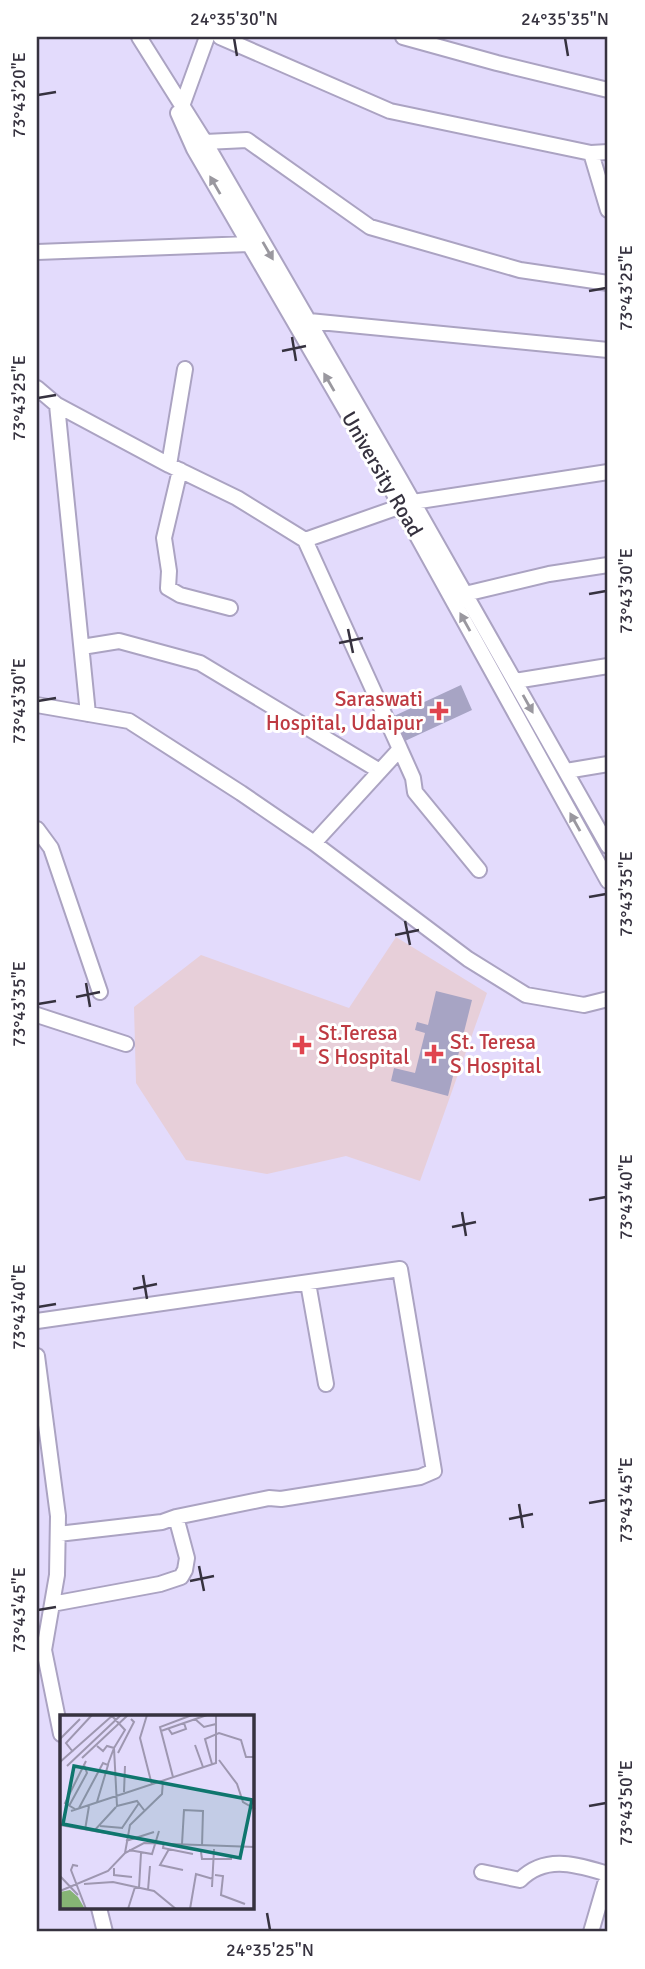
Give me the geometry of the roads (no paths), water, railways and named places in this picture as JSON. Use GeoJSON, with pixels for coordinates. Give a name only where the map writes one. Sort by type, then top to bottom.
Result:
{"type":"FeatureCollection","features":[{"type":"Feature","properties":{"kind":"street","name":"University Road"},"geometry":{"type":"LineString","coordinates":[[139,37],[205,142],[309,321],[606,873]]}},
{"type":"Feature","properties":{"kind":"street"},"geometry":{"type":"LineString","coordinates":[[182,106],[207,37]]}},
{"type":"Feature","properties":{"kind":"street"},"geometry":{"type":"LineString","coordinates":[[220,37],[390,111],[591,152],[608,152]]}},
{"type":"Feature","properties":{"kind":"street"},"geometry":{"type":"LineString","coordinates":[[403,37],[608,90]]}},
{"type":"Feature","properties":{"kind":"street","name":"University Road"},"geometry":{"type":"LineString","coordinates":[[157,67],[194,149],[407,504],[466,594],[608,846]]}},
{"type":"Feature","properties":{"kind":"street"},"geometry":{"type":"LineString","coordinates":[[205,142],[247,140],[370,227],[520,270],[608,283]]}},
{"type":"Feature","properties":{"kind":"street"},"geometry":{"type":"LineString","coordinates":[[591,152],[608,210]]}},
{"type":"Feature","properties":{"kind":"street"},"geometry":{"type":"LineString","coordinates":[[37,252],[249,244]]}},
{"type":"Feature","properties":{"kind":"street"},"geometry":{"type":"LineString","coordinates":[[309,321],[608,350]]}},
{"type":"Feature","properties":{"kind":"street"},"geometry":{"type":"LineString","coordinates":[[185,369],[175,468],[164,538],[169,570],[168,588],[180,595],[230,608]]}},
{"type":"Feature","properties":{"kind":"street"},"geometry":{"type":"LineString","coordinates":[[37,388],[57,405],[237,498],[305,540],[413,778],[415,792],[479,870]]}},
{"type":"Feature","properties":{"kind":"street"},"geometry":{"type":"LineString","coordinates":[[57,405],[88,714]]}},
{"type":"Feature","properties":{"kind":"street"},"geometry":{"type":"LineString","coordinates":[[305,540],[407,504],[608,472]]}},
{"type":"Feature","properties":{"kind":"street"},"geometry":{"type":"LineString","coordinates":[[466,594],[480,588],[608,565]]}},
{"type":"Feature","properties":{"kind":"street"},"geometry":{"type":"LineString","coordinates":[[82,647],[119,641],[200,663],[378,770]]}},
{"type":"Feature","properties":{"kind":"street"},"geometry":{"type":"LineString","coordinates":[[515,681],[608,666]]}},
{"type":"Feature","properties":{"kind":"street"},"geometry":{"type":"LineString","coordinates":[[37,705],[129,721],[241,793],[468,959],[526,995],[584,1005],[608,999]]}},
{"type":"Feature","properties":{"kind":"street"},"geometry":{"type":"LineString","coordinates":[[314,844],[378,770],[400,749]]}},
{"type":"Feature","properties":{"kind":"street"},"geometry":{"type":"LineString","coordinates":[[566,771],[608,764]]}},
{"type":"Feature","properties":{"kind":"street"},"geometry":{"type":"LineString","coordinates":[[37,830],[51,849],[100,992]]}},
{"type":"Feature","properties":{"kind":"street"},"geometry":{"type":"LineString","coordinates":[[37,1015],[126,1044]]}},
{"type":"Feature","properties":{"kind":"street"},"geometry":{"type":"LineString","coordinates":[[37,1321],[400,1269],[434,1471],[420,1477],[281,1499],[269,1498],[162,1522],[58,1534]]}},
{"type":"Feature","properties":{"kind":"street"},"geometry":{"type":"LineString","coordinates":[[308,1283],[326,1384]]}},
{"type":"Feature","properties":{"kind":"street"},"geometry":{"type":"LineString","coordinates":[[37,1356],[58,1516],[57,1575],[42,1671],[60,1731]]}},
{"type":"Feature","properties":{"kind":"street"},"geometry":{"type":"LineString","coordinates":[[52,1604],[160,1584],[181,1577],[187,1558],[176,1517]]}},
{"type":"Feature","properties":{"kind":"street"},"geometry":{"type":"LineString","coordinates":[[482,1872],[520,1880],[530,1870],[553,1863],[608,1874]]}},
{"type":"Feature","properties":{"kind":"street"},"geometry":{"type":"LineString","coordinates":[[591,1932],[605,1884],[608,1882]]}},
{"type":"Feature","properties":{"kind":"street"},"geometry":{"type":"LineString","coordinates":[[100,1910],[105,1932]]}},
{"type":"Feature","properties":{"kind":"place","name":"Saraswati Hospital, Udaipur"},"geometry":{"type":"Point","coordinates":[439,711]}},
{"type":"Feature","properties":{"kind":"place","name":"St.Teresa S Hospital"},"geometry":{"type":"Point","coordinates":[302,1045]}},
{"type":"Feature","properties":{"kind":"place","name":"St. Teresa S Hospital"},"geometry":{"type":"Point","coordinates":[434,1054]}}]}
